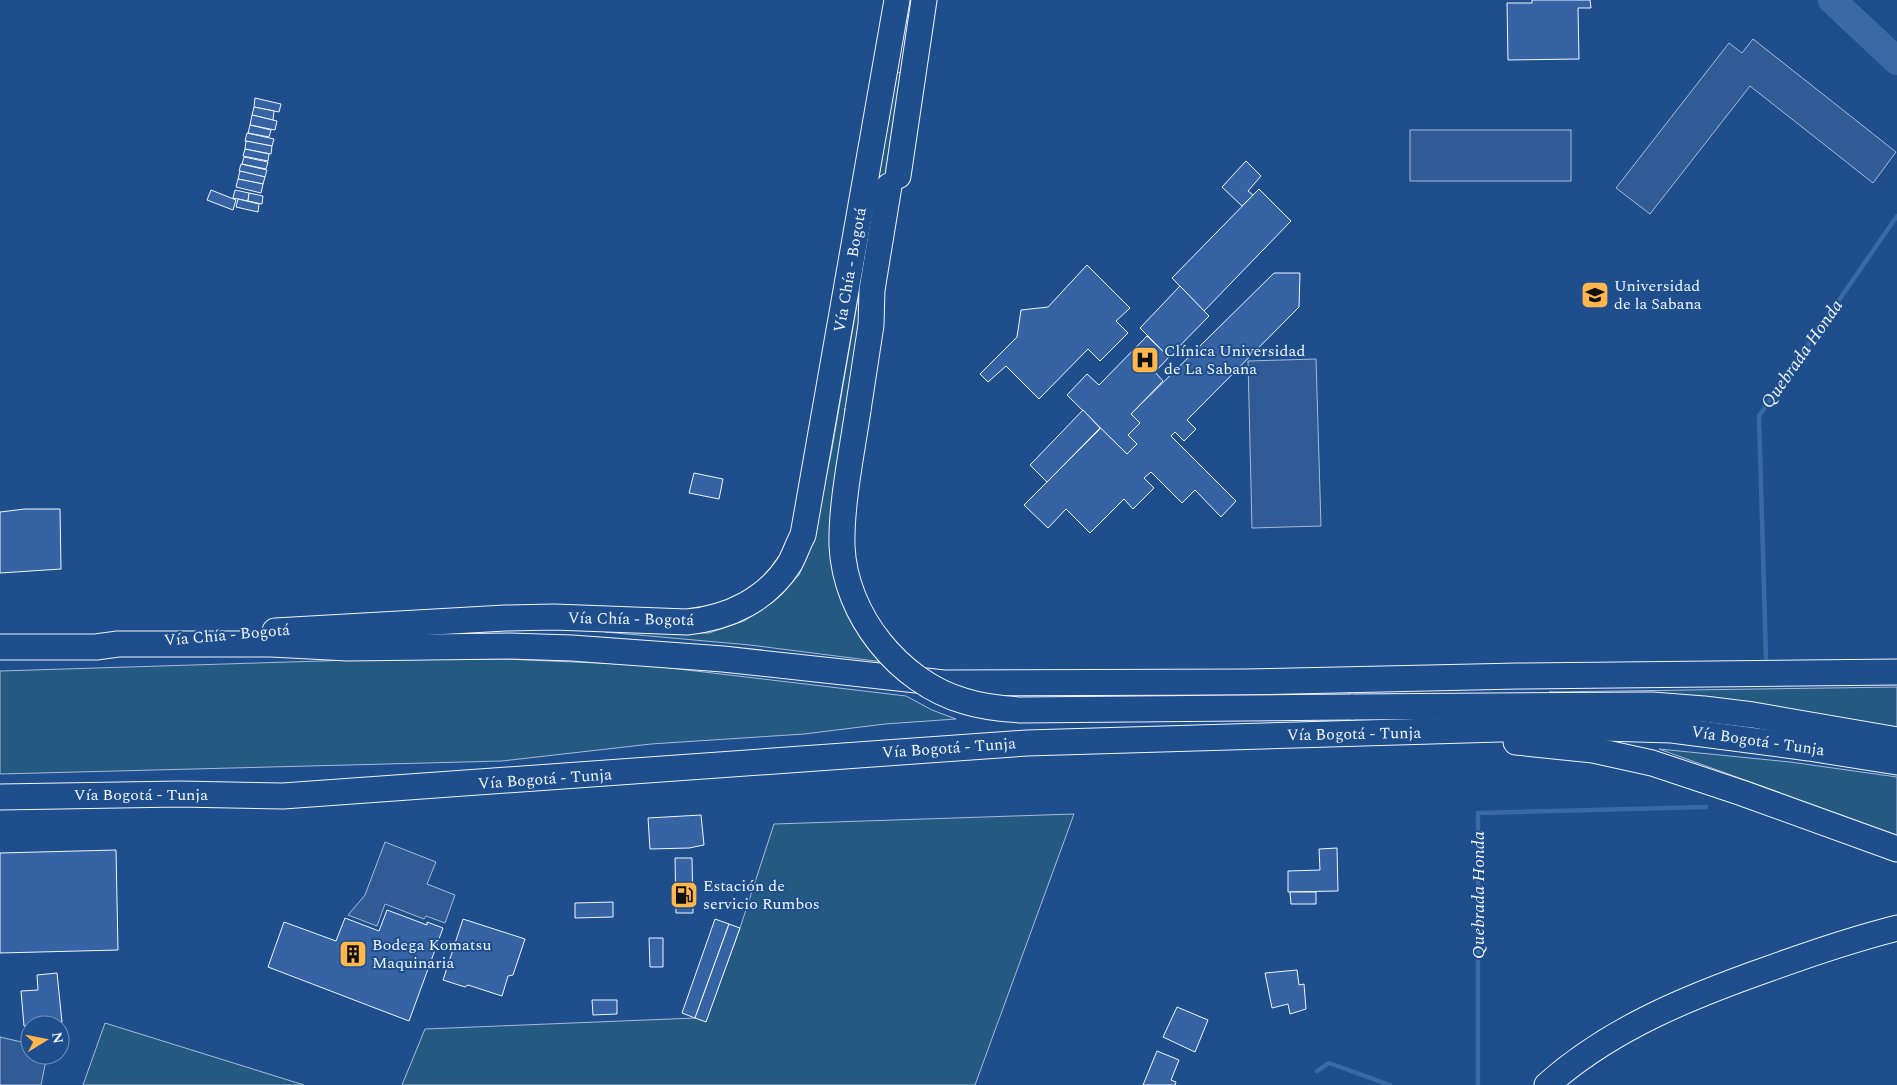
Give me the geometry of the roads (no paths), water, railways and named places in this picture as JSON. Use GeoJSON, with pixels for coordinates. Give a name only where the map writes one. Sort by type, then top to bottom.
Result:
{"type":"FeatureCollection","features":[{"type":"Feature","properties":{"kind":"highway","name":"Vía Chía - Bogotá"},"geometry":{"type":"LineString","coordinates":[[118,644],[316,628],[505,618],[554,617],[686,622],[724,615],[741,608],[758,597],[775,582],[790,563],[803,535],[897,0]]}},
{"type":"Feature","properties":{"kind":"highway"},"geometry":{"type":"LineString","coordinates":[[894,181],[918,0]]}},
{"type":"Feature","properties":{"kind":"highway"},"geometry":{"type":"LineString","coordinates":[[924,0],[894,181],[872,290],[871,325],[842,522],[842,548],[850,585],[861,613],[881,644],[899,663],[934,688],[963,701],[992,708],[1021,710],[1652,705],[1704,708],[1897,740]]}},
{"type":"Feature","properties":{"kind":"highway"},"geometry":{"type":"LineString","coordinates":[[0,647],[96,647],[118,644],[271,644],[348,648],[509,646],[572,648],[662,653],[944,683],[1207,682],[1897,672]]}},
{"type":"Feature","properties":{"kind":"highway","name":"Vía Bogotá - Tunja"},"geometry":{"type":"LineString","coordinates":[[0,797],[179,794],[283,796],[513,781],[952,747],[1092,740],[1567,727],[1672,730],[1897,762]]}},
{"type":"Feature","properties":{"kind":"highway"},"geometry":{"type":"LineString","coordinates":[[1402,733],[1593,750],[1622,755],[1726,787],[1897,849]]}},
{"type":"Feature","properties":{"kind":"highway"},"geometry":{"type":"LineString","coordinates":[[1548,1085],[1590,1052],[1628,1027],[1676,1004],[1808,954],[1867,935],[1897,928]]}},
{"type":"Feature","properties":{"kind":"waterway"},"geometry":{"type":"LineString","coordinates":[[1832,0],[1897,61]]}},
{"type":"Feature","properties":{"kind":"waterway","name":"Quebrada Honda"},"geometry":{"type":"LineString","coordinates":[[1766,658],[1759,416],[1897,216]]}},
{"type":"Feature","properties":{"kind":"waterway","name":"Quebrada Honda"},"geometry":{"type":"LineString","coordinates":[[1478,1085],[1478,813],[1706,807]]}},
{"type":"Feature","properties":{"kind":"waterway","name":"Quebrada Honda"},"geometry":{"type":"LineString","coordinates":[[1317,1071],[1329,1063],[1390,1085]]}},
{"type":"Feature","properties":{"kind":"place","name":"Universidad de la Sabana"},"geometry":{"type":"Point","coordinates":[1595,295]}},
{"type":"Feature","properties":{"kind":"place","name":"Clínica Universidad de La Sabana"},"geometry":{"type":"Point","coordinates":[1145,360]}},
{"type":"Feature","properties":{"kind":"place","name":"Estación de servicio Rumbos"},"geometry":{"type":"Point","coordinates":[684,895]}},
{"type":"Feature","properties":{"kind":"place","name":"Bodega Komatsu Maquinaria"},"geometry":{"type":"Point","coordinates":[353,954]}}]}
